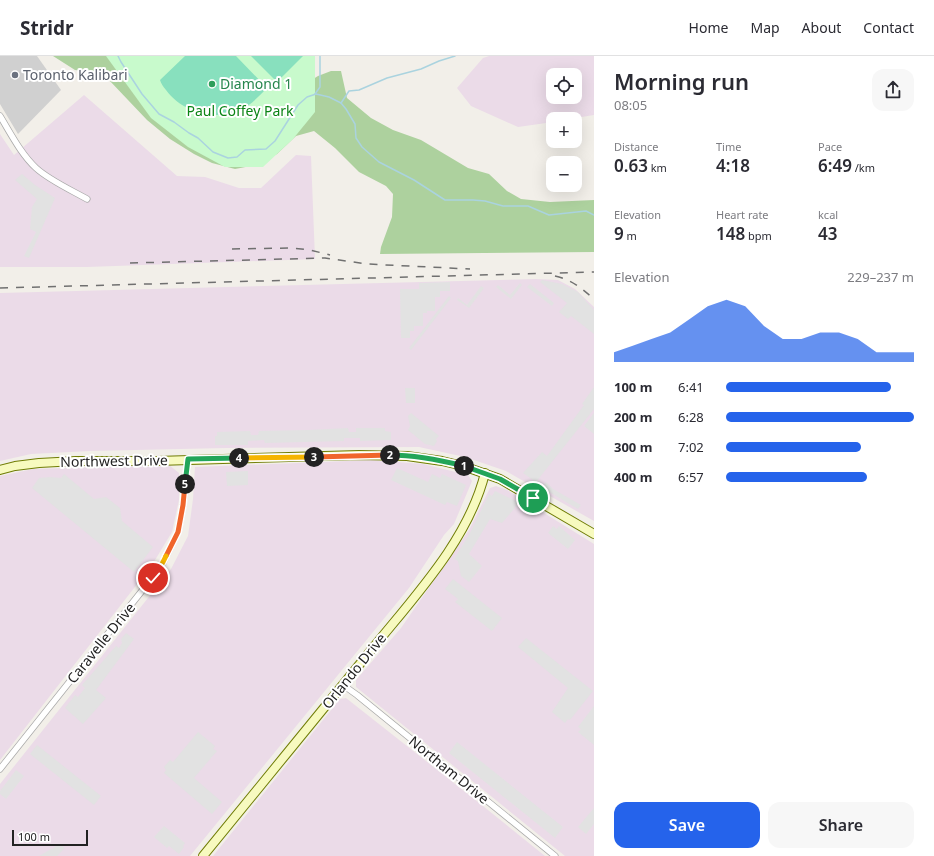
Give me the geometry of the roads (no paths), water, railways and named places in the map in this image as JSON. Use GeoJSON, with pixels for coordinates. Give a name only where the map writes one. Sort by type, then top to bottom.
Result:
{"type":"FeatureCollection","features":[{"type":"Feature","properties":{"kind":"street"},"geometry":{"type":"LineString","coordinates":[[0,116],[27,158],[36,169],[87,199]]}},
{"type":"Feature","properties":{"kind":"street","name":"Northwest Drive"},"geometry":{"type":"LineString","coordinates":[[0,470],[15,466],[39,463],[402,455],[463,466],[500,479],[594,534]]}},
{"type":"Feature","properties":{"kind":"street","name":"Caravelle Drive"},"geometry":{"type":"LineString","coordinates":[[0,769],[153,578],[163,562],[178,532],[183,505],[188,459]]}},
{"type":"Feature","properties":{"kind":"street","name":"Orlando Drive"},"geometry":{"type":"LineString","coordinates":[[203,856],[443,560],[469,516],[482,487],[485,473]]}},
{"type":"Feature","properties":{"kind":"street","name":"Northam Drive"},"geometry":{"type":"LineString","coordinates":[[343,685],[555,856]]}},
{"type":"Feature","properties":{"kind":"waterway"},"geometry":{"type":"LineString","coordinates":[[118,56],[142,94],[159,114],[198,138],[213,152],[228,158],[237,157],[245,150],[266,149],[275,141],[298,105],[307,97],[316,94],[329,97],[341,103],[355,124],[356,138],[362,147],[379,162],[414,180],[445,200],[473,200],[485,201],[503,206],[528,206],[549,215],[586,211],[594,215]]}},
{"type":"Feature","properties":{"kind":"waterway"},"geometry":{"type":"LineString","coordinates":[[315,94],[320,87],[320,56]]}},
{"type":"Feature","properties":{"kind":"waterway"},"geometry":{"type":"LineString","coordinates":[[341,103],[349,91],[359,90],[387,78],[421,69],[455,56]]}},
{"type":"Feature","properties":{"kind":"railway"},"geometry":{"type":"LineString","coordinates":[[232,249],[292,248],[310,250],[330,255]]}},
{"type":"Feature","properties":{"kind":"railway"},"geometry":{"type":"LineString","coordinates":[[130,263],[325,258],[367,264],[470,269]]}},
{"type":"Feature","properties":{"kind":"railway"},"geometry":{"type":"LineString","coordinates":[[0,288],[594,272]]}},
{"type":"Feature","properties":{"kind":"railway"},"geometry":{"type":"LineString","coordinates":[[555,276],[571,282],[594,299]]}},
{"type":"Feature","properties":{"kind":"place","name":"Toronto Kalibari"},"geometry":{"type":"Point","coordinates":[15,75]}},
{"type":"Feature","properties":{"kind":"place","name":"Diamond 1"},"geometry":{"type":"Point","coordinates":[212,84]}},
{"type":"Feature","properties":{"kind":"park label","name":"Paul Coffey Park"},"geometry":{"type":"Point","coordinates":[240,111]}}]}
